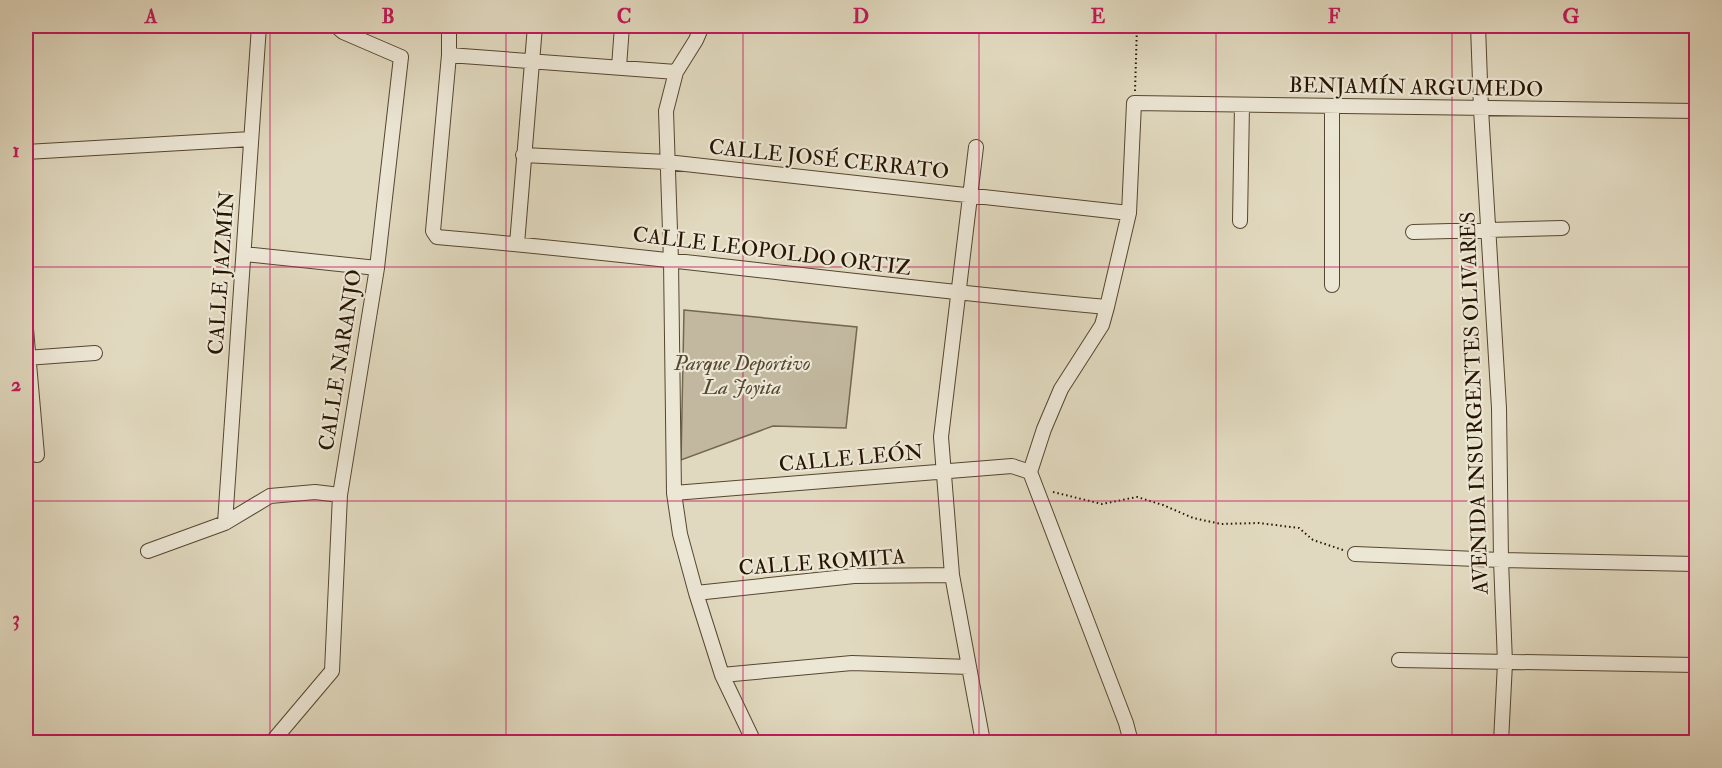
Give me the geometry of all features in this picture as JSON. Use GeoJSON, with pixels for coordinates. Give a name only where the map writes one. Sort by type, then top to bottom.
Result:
{"type":"FeatureCollection","features":[{"type":"Feature","properties":{"kind":"street","name":"CALLE JAZMÍN"},"geometry":{"type":"LineString","coordinates":[[225,523],[259,26]]}},
{"type":"Feature","properties":{"kind":"street","name":"CALLE NARANJO"},"geometry":{"type":"LineString","coordinates":[[272,742],[332,671],[340,495],[377,268],[401,57],[343,32],[336,26]]}},
{"type":"Feature","properties":{"kind":"street"},"geometry":{"type":"LineString","coordinates":[[448,26],[449,55],[676,72]]}},
{"type":"Feature","properties":{"kind":"street"},"geometry":{"type":"LineString","coordinates":[[517,244],[535,26]]}},
{"type":"Feature","properties":{"kind":"street"},"geometry":{"type":"LineString","coordinates":[[619,67],[622,26]]}},
{"type":"Feature","properties":{"kind":"street"},"geometry":{"type":"LineString","coordinates":[[702,26],[676,72],[666,111],[672,261],[674,494],[680,534],[722,675],[754,742]]}},
{"type":"Feature","properties":{"kind":"street","name":"AVENIDA INSURGENTES OLIVARES"},"geometry":{"type":"LineString","coordinates":[[1478,26],[1499,408],[1505,663],[1501,742]]}},
{"type":"Feature","properties":{"kind":"street","name":"CALLE LEOPOLDO ORTIZ"},"geometry":{"type":"LineString","coordinates":[[449,55],[434,234],[437,237],[960,294],[1107,307]]}},
{"type":"Feature","properties":{"kind":"street"},"geometry":{"type":"LineString","coordinates":[[1131,742],[1126,723],[1030,472],[1044,429],[1061,389],[1102,325],[1129,213],[1134,103]]}},
{"type":"Feature","properties":{"kind":"street","name":"BENJAMÍN ARGUMEDO"},"geometry":{"type":"LineString","coordinates":[[1134,103],[1696,111]]}},
{"type":"Feature","properties":{"kind":"street"},"geometry":{"type":"LineString","coordinates":[[1240,221],[1242,105]]}},
{"type":"Feature","properties":{"kind":"street"},"geometry":{"type":"LineString","coordinates":[[1332,107],[1332,285]]}},
{"type":"Feature","properties":{"kind":"street"},"geometry":{"type":"LineString","coordinates":[[26,152],[251,139]]}},
{"type":"Feature","properties":{"kind":"street"},"geometry":{"type":"LineString","coordinates":[[976,147],[941,436],[942,472],[952,575],[983,742]]}},
{"type":"Feature","properties":{"kind":"street","name":"CALLE JOSÉ CERRATO"},"geometry":{"type":"LineString","coordinates":[[523,155],[667,162],[1129,213]]}},
{"type":"Feature","properties":{"kind":"street"},"geometry":{"type":"LineString","coordinates":[[1413,232],[1562,228]]}},
{"type":"Feature","properties":{"kind":"street"},"geometry":{"type":"LineString","coordinates":[[244,254],[377,268]]}},
{"type":"Feature","properties":{"kind":"street"},"geometry":{"type":"LineString","coordinates":[[26,328],[37,455]]}},
{"type":"Feature","properties":{"kind":"street"},"geometry":{"type":"LineString","coordinates":[[27,358],[95,353]]}},
{"type":"Feature","properties":{"kind":"street","name":"CALLE LEÓN"},"geometry":{"type":"LineString","coordinates":[[674,494],[1012,466],[1030,472]]}},
{"type":"Feature","properties":{"kind":"street"},"geometry":{"type":"LineString","coordinates":[[148,551],[225,523],[270,496],[315,492],[340,495]]}},
{"type":"Feature","properties":{"kind":"street"},"geometry":{"type":"LineString","coordinates":[[1355,554],[1501,561],[1696,564]]}},
{"type":"Feature","properties":{"kind":"street","name":"CALLE ROMITA"},"geometry":{"type":"LineString","coordinates":[[696,593],[854,576],[952,575]]}},
{"type":"Feature","properties":{"kind":"street"},"geometry":{"type":"LineString","coordinates":[[1399,660],[1696,665]]}},
{"type":"Feature","properties":{"kind":"street"},"geometry":{"type":"LineString","coordinates":[[722,675],[852,663],[969,667]]}},
{"type":"Feature","properties":{"kind":"path"},"geometry":{"type":"LineString","coordinates":[[1134,103],[1137,26]]}},
{"type":"Feature","properties":{"kind":"path"},"geometry":{"type":"LineString","coordinates":[[1036,492],[1054,492],[1102,504],[1137,497],[1193,518],[1221,524],[1259,523],[1299,528],[1313,540],[1355,554]]}},
{"type":"Feature","properties":{"kind":"green space","name":"Parque Deportivo La Joyita"},"geometry":{"type":"Polygon","coordinates":[[[684,310],[857,327],[846,428],[773,426],[681,460],[684,310]]]}}]}
